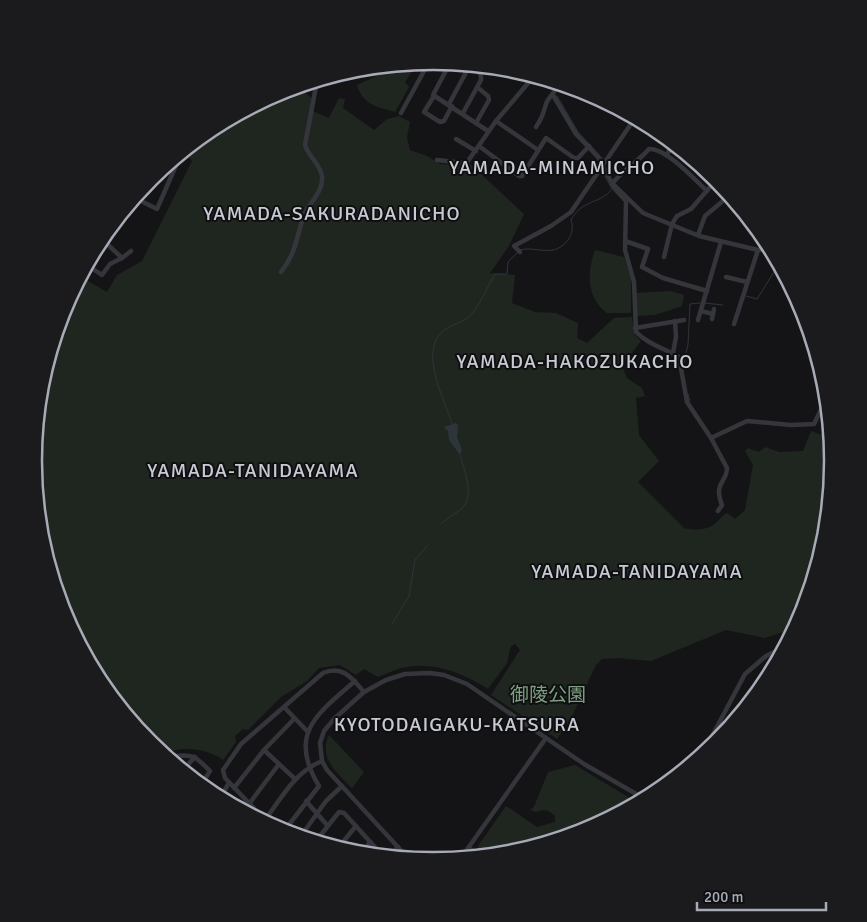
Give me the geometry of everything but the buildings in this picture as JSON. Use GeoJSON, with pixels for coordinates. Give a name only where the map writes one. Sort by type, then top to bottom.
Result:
{"type":"FeatureCollection","features":[{"type":"Feature","properties":{"kind":"street"},"geometry":{"type":"LineString","coordinates":[[401,113],[424,70]]}},
{"type":"Feature","properties":{"kind":"street"},"geometry":{"type":"LineString","coordinates":[[446,70],[424,112],[440,122],[444,122],[450,105],[467,72]]}},
{"type":"Feature","properties":{"kind":"street"},"geometry":{"type":"LineString","coordinates":[[463,113],[482,76],[479,73]]}},
{"type":"Feature","properties":{"kind":"street"},"geometry":{"type":"LineString","coordinates":[[438,160],[464,163],[468,161],[488,131],[529,82]]}},
{"type":"Feature","properties":{"kind":"street"},"geometry":{"type":"LineString","coordinates":[[476,123],[489,100],[488,96],[477,87]]}},
{"type":"Feature","properties":{"kind":"street"},"geometry":{"type":"LineString","coordinates":[[281,272],[290,260],[298,240],[303,218],[319,190],[322,180],[319,168],[305,145],[315,89]]}},
{"type":"Feature","properties":{"kind":"street"},"geometry":{"type":"LineString","coordinates":[[536,127],[545,114],[546,103],[556,90]]}},
{"type":"Feature","properties":{"kind":"street"},"geometry":{"type":"LineString","coordinates":[[553,95],[576,134],[589,146],[604,166],[604,171],[612,184],[626,201],[625,241],[634,282],[636,332],[648,342],[673,353],[681,361],[688,402],[727,468],[727,473],[720,485],[719,497],[722,505],[718,511]]}},
{"type":"Feature","properties":{"kind":"street"},"geometry":{"type":"LineString","coordinates":[[434,96],[463,113],[488,131]]}},
{"type":"Feature","properties":{"kind":"street"},"geometry":{"type":"LineString","coordinates":[[496,121],[538,150]]}},
{"type":"Feature","properties":{"kind":"street"},"geometry":{"type":"LineString","coordinates":[[519,251],[514,246],[551,226],[571,212],[631,124]]}},
{"type":"Feature","properties":{"kind":"street"},"geometry":{"type":"LineString","coordinates":[[479,146],[519,176],[522,176],[546,138],[574,158],[578,158],[589,146]]}},
{"type":"Feature","properties":{"kind":"street"},"geometry":{"type":"LineString","coordinates":[[456,139],[476,151]]}},
{"type":"Feature","properties":{"kind":"street"},"geometry":{"type":"LineString","coordinates":[[612,184],[619,175],[638,162],[649,149],[654,148],[666,155],[708,190]]}},
{"type":"Feature","properties":{"kind":"street"},"geometry":{"type":"LineString","coordinates":[[666,155],[670,150]]}},
{"type":"Feature","properties":{"kind":"street"},"geometry":{"type":"LineString","coordinates":[[142,201],[157,209],[175,168]]}},
{"type":"Feature","properties":{"kind":"street"},"geometry":{"type":"LineString","coordinates":[[612,184],[643,213],[698,236],[762,250]]}},
{"type":"Feature","properties":{"kind":"street"},"geometry":{"type":"LineString","coordinates":[[664,257],[672,224],[677,216],[691,209],[711,186]]}},
{"type":"Feature","properties":{"kind":"street"},"geometry":{"type":"LineString","coordinates":[[698,236],[705,216],[724,200]]}},
{"type":"Feature","properties":{"kind":"street"},"geometry":{"type":"LineString","coordinates":[[625,241],[648,249],[642,267],[662,278],[707,291]]}},
{"type":"Feature","properties":{"kind":"street"},"geometry":{"type":"LineString","coordinates":[[698,320],[721,242]]}},
{"type":"Feature","properties":{"kind":"street"},"geometry":{"type":"LineString","coordinates":[[107,245],[122,258]]}},
{"type":"Feature","properties":{"kind":"street"},"geometry":{"type":"LineString","coordinates":[[734,324],[758,250]]}},
{"type":"Feature","properties":{"kind":"street"},"geometry":{"type":"LineString","coordinates":[[93,268],[102,274],[110,264],[131,251]]}},
{"type":"Feature","properties":{"kind":"street"},"geometry":{"type":"LineString","coordinates":[[726,277],[747,282]]}},
{"type":"Feature","properties":{"kind":"street"},"geometry":{"type":"LineString","coordinates":[[701,311],[713,314]]}},
{"type":"Feature","properties":{"kind":"street"},"geometry":{"type":"LineString","coordinates":[[635,328],[684,320]]}},
{"type":"Feature","properties":{"kind":"street"},"geometry":{"type":"LineString","coordinates":[[673,353],[676,337],[675,321]]}},
{"type":"Feature","properties":{"kind":"street"},"geometry":{"type":"LineString","coordinates":[[711,438],[747,421],[814,424],[821,410]]}},
{"type":"Feature","properties":{"kind":"street"},"geometry":{"type":"LineString","coordinates":[[714,733],[745,674],[766,656],[775,652]]}},
{"type":"Feature","properties":{"kind":"street"},"geometry":{"type":"LineString","coordinates":[[253,808],[225,778],[224,770],[240,744],[323,673],[331,670],[340,670],[349,675],[364,692]]}},
{"type":"Feature","properties":{"kind":"street"},"geometry":{"type":"LineString","coordinates":[[401,850],[342,786],[322,761],[320,743],[324,732],[335,718],[364,692],[400,675],[430,673],[444,675],[467,684],[584,764],[638,794]]}},
{"type":"Feature","properties":{"kind":"street"},"geometry":{"type":"LineString","coordinates":[[289,824],[319,786],[307,767],[305,742],[308,732],[323,709],[355,681]]}},
{"type":"Feature","properties":{"kind":"street"},"geometry":{"type":"LineString","coordinates":[[284,707],[308,732]]}},
{"type":"Feature","properties":{"kind":"street"},"geometry":{"type":"LineString","coordinates":[[234,788],[264,750],[294,719]]}},
{"type":"Feature","properties":{"kind":"street"},"geometry":{"type":"LineString","coordinates":[[468,850],[546,738]]}},
{"type":"Feature","properties":{"kind":"street"},"geometry":{"type":"LineString","coordinates":[[264,750],[295,779]]}},
{"type":"Feature","properties":{"kind":"street"},"geometry":{"type":"LineString","coordinates":[[177,756],[192,755],[195,757],[210,771],[205,778]]}},
{"type":"Feature","properties":{"kind":"street"},"geometry":{"type":"LineString","coordinates":[[188,765],[195,757]]}},
{"type":"Feature","properties":{"kind":"street"},"geometry":{"type":"LineString","coordinates":[[271,816],[295,779],[307,767],[322,761]]}},
{"type":"Feature","properties":{"kind":"street"},"geometry":{"type":"LineString","coordinates":[[249,804],[279,764]]}},
{"type":"Feature","properties":{"kind":"street"},"geometry":{"type":"LineString","coordinates":[[224,791],[229,783]]}},
{"type":"Feature","properties":{"kind":"street"},"geometry":{"type":"LineString","coordinates":[[305,830],[342,786]]}},
{"type":"Feature","properties":{"kind":"street"},"geometry":{"type":"LineString","coordinates":[[306,801],[327,825]]}},
{"type":"Feature","properties":{"kind":"street"},"geometry":{"type":"LineString","coordinates":[[320,835],[339,812],[344,813],[375,848]]}},
{"type":"Feature","properties":{"kind":"street"},"geometry":{"type":"LineString","coordinates":[[343,841],[356,826]]}},
{"type":"Feature","properties":{"kind":"street"},"geometry":{"type":"LineString","coordinates":[[367,846],[370,842]]}},
{"type":"Feature","properties":{"kind":"street"},"geometry":{"type":"LineString","coordinates":[[395,850],[398,847]]}},
{"type":"Feature","properties":{"kind":"green space"},"geometry":{"type":"Polygon","coordinates":[[[413,71],[405,82],[409,87],[395,112],[367,101],[357,85],[381,74],[413,71]]]}},
{"type":"Feature","properties":{"kind":"green space","name":"御陵公園"},"geometry":{"type":"Polygon","coordinates":[[[304,92],[314,99],[312,111],[329,118],[339,98],[345,99],[343,108],[374,130],[387,119],[399,116],[410,122],[407,137],[410,150],[427,156],[440,164],[466,166],[469,163],[524,214],[509,246],[490,273],[515,275],[512,303],[535,312],[556,313],[578,323],[577,338],[587,343],[614,318],[632,317],[634,334],[641,341],[622,366],[627,378],[642,388],[645,396],[636,398],[639,435],[659,461],[638,482],[684,528],[707,528],[715,524],[727,513],[735,519],[745,510],[753,465],[745,451],[748,448],[759,452],[765,447],[779,452],[803,451],[811,431],[824,436],[824,487],[817,537],[804,587],[797,605],[792,608],[794,612],[785,631],[765,638],[726,630],[651,661],[618,658],[602,659],[596,665],[572,716],[557,739],[491,695],[520,650],[515,644],[511,646],[507,663],[488,689],[459,674],[429,666],[403,668],[378,677],[364,669],[356,675],[340,665],[319,668],[307,681],[281,697],[248,730],[243,729],[235,736],[236,742],[223,760],[218,756],[203,751],[186,749],[172,752],[140,719],[108,678],[72,611],[63,587],[50,537],[43,487],[42,461],[43,435],[50,385],[63,335],[83,288],[87,280],[107,292],[117,275],[142,261],[192,161],[188,156],[238,122],[261,110],[304,92]]]}},
{"type":"Feature","properties":{"kind":"green space"},"geometry":{"type":"Polygon","coordinates":[[[595,250],[624,257],[631,278],[631,313],[607,313],[595,300],[590,284],[590,276],[595,250]]]}},
{"type":"Feature","properties":{"kind":"green space"},"geometry":{"type":"Polygon","coordinates":[[[671,291],[684,295],[682,306],[655,315],[636,316],[636,293],[671,291]]]}},
{"type":"Feature","properties":{"kind":"green space"},"geometry":{"type":"Polygon","coordinates":[[[329,735],[364,772],[352,788],[335,771],[327,758],[326,743],[329,735]]]}},
{"type":"Feature","properties":{"kind":"green space"},"geometry":{"type":"Polygon","coordinates":[[[575,765],[631,799],[583,822],[535,839],[478,850],[478,846],[506,806],[537,827],[555,822],[555,816],[548,811],[536,812],[530,810],[534,807],[548,772],[575,765]]]}},
{"type":"Feature","properties":{"kind":"shaded area"},"geometry":{"type":"Polygon","coordinates":[[[456,423],[458,425],[457,437],[462,450],[460,455],[449,440],[448,431],[444,427],[456,423]]]}},
{"type":"Feature","properties":{"kind":"waterway"},"geometry":{"type":"LineString","coordinates":[[557,96],[578,132],[603,159]]}},
{"type":"Feature","properties":{"kind":"waterway"},"geometry":{"type":"LineString","coordinates":[[452,424],[433,364],[433,352],[436,341],[445,329],[472,314],[495,274],[507,274],[508,262],[520,250],[553,250],[566,243],[571,234],[571,220],[575,213],[580,208],[608,194],[612,189],[602,171]]}},
{"type":"Feature","properties":{"kind":"waterway"},"geometry":{"type":"LineString","coordinates":[[746,296],[757,299],[775,271]]}},
{"type":"Feature","properties":{"kind":"waterway"},"geometry":{"type":"LineString","coordinates":[[683,368],[688,344],[690,304],[700,303]]}},
{"type":"Feature","properties":{"kind":"waterway"},"geometry":{"type":"LineString","coordinates":[[704,303],[723,305]]}},
{"type":"Feature","properties":{"kind":"waterway"},"geometry":{"type":"LineString","coordinates":[[688,394],[690,401]]}},
{"type":"Feature","properties":{"kind":"waterway"},"geometry":{"type":"LineString","coordinates":[[442,523],[462,508],[467,501],[467,481],[460,455]]}},
{"type":"Feature","properties":{"kind":"waterway"},"geometry":{"type":"LineString","coordinates":[[392,624],[409,596],[415,560],[427,546]]}},
{"type":"Feature","properties":{"kind":"district","name":"YAMADA-MINAMICHO"},"geometry":{"type":"Point","coordinates":[552,167]}},
{"type":"Feature","properties":{"kind":"district","name":"YAMADA-SAKURADANICHO"},"geometry":{"type":"Point","coordinates":[332,213]}},
{"type":"Feature","properties":{"kind":"district","name":"YAMADA-HAKOZUKACHO"},"geometry":{"type":"Point","coordinates":[575,361]}},
{"type":"Feature","properties":{"kind":"district","name":"YAMADA-TANIDAYAMA"},"geometry":{"type":"Point","coordinates":[253,470]}},
{"type":"Feature","properties":{"kind":"district","name":"YAMADA-TANIDAYAMA"},"geometry":{"type":"Point","coordinates":[637,571]}},
{"type":"Feature","properties":{"kind":"district","name":"KYOTODAIGAKU-KATSURA"},"geometry":{"type":"Point","coordinates":[457,724]}}]}
